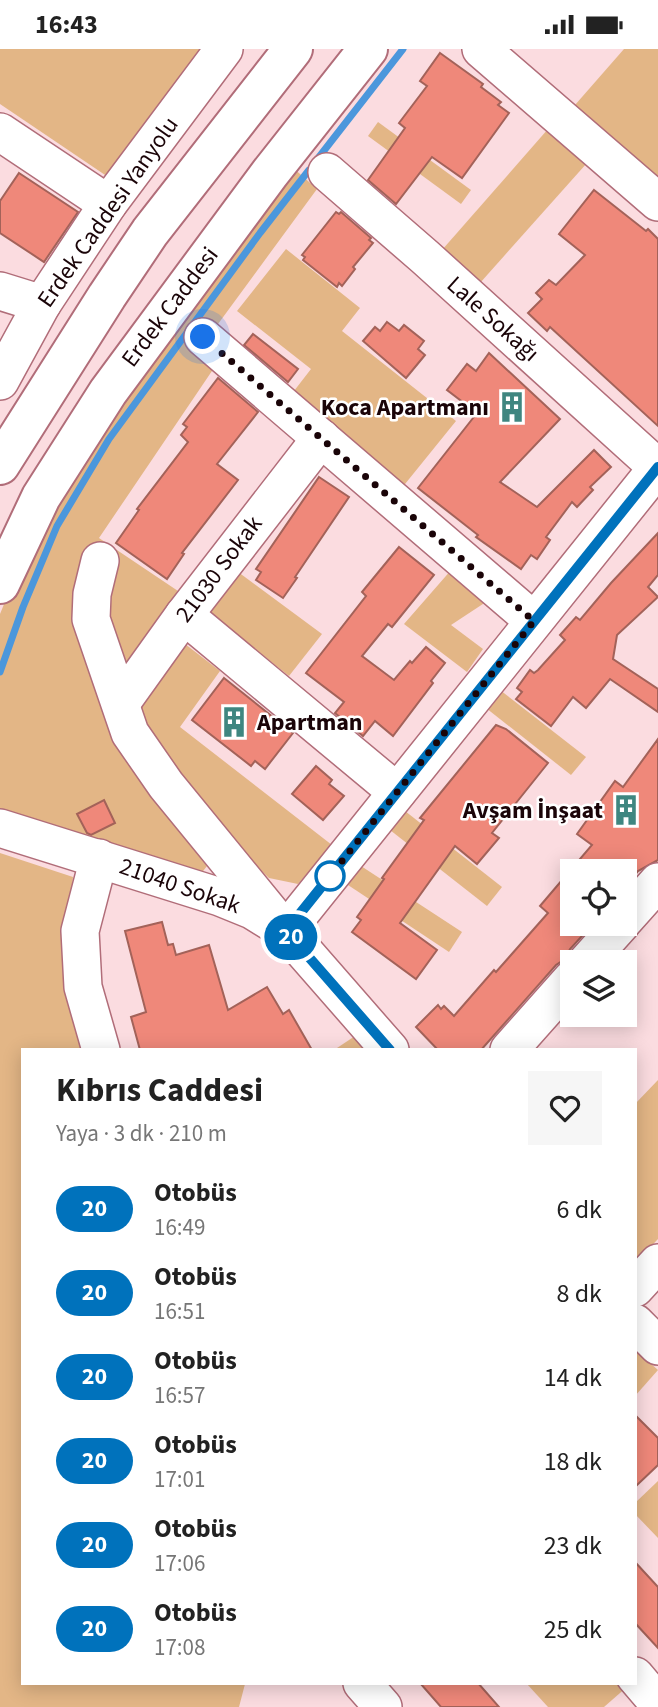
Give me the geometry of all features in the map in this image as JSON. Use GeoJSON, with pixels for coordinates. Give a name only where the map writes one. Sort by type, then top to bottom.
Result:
{"type":"FeatureCollection","features":[{"type":"Feature","properties":{"kind":"highway"},"geometry":{"type":"LineString","coordinates":[[0,465],[150,232],[293,49]]}},
{"type":"Feature","properties":{"kind":"highway","name":"Erdek Caddesi"},"geometry":{"type":"LineString","coordinates":[[0,584],[41,498],[107,392],[270,173],[368,49]]}},
{"type":"Feature","properties":{"kind":"street","name":"Erdek Caddesi Yanyolu"},"geometry":{"type":"LineString","coordinates":[[0,380],[42,304],[107,204],[225,49]]}},
{"type":"Feature","properties":{"kind":"street"},"geometry":{"type":"LineString","coordinates":[[481,49],[658,202]]}},
{"type":"Feature","properties":{"kind":"street"},"geometry":{"type":"LineString","coordinates":[[0,132],[107,204]]}},
{"type":"Feature","properties":{"kind":"street","name":"Lale Sokağı"},"geometry":{"type":"LineString","coordinates":[[327,172],[658,467]]}},
{"type":"Feature","properties":{"kind":"street"},"geometry":{"type":"LineString","coordinates":[[0,291],[42,304]]}},
{"type":"Feature","properties":{"kind":"street"},"geometry":{"type":"LineString","coordinates":[[203,337],[534,621]]}},
{"type":"Feature","properties":{"kind":"street","name":"21030 Sokak"},"geometry":{"type":"LineString","coordinates":[[121,703],[184,615],[321,438]]}},
{"type":"Feature","properties":{"kind":"street"},"geometry":{"type":"LineString","coordinates":[[100,561],[92,594],[92,619],[130,733],[166,785],[286,931],[658,467]]}},
{"type":"Feature","properties":{"kind":"street"},"geometry":{"type":"LineString","coordinates":[[184,615],[397,792]]}},
{"type":"Feature","properties":{"kind":"street","name":"21040 Sokak"},"geometry":{"type":"LineString","coordinates":[[0,828],[220,897],[252,910],[286,931],[388,1048]]}},
{"type":"Feature","properties":{"kind":"street"},"geometry":{"type":"LineString","coordinates":[[99,858],[80,931],[83,987],[100,1048]]}},
{"type":"Feature","properties":{"kind":"street"},"geometry":{"type":"LineString","coordinates":[[637,906],[658,882]]}},
{"type":"Feature","properties":{"kind":"street"},"geometry":{"type":"LineString","coordinates":[[598,950],[610,936]]}},
{"type":"Feature","properties":{"kind":"street"},"geometry":{"type":"LineString","coordinates":[[511,1048],[560,992]]}},
{"type":"Feature","properties":{"kind":"street"},"geometry":{"type":"LineString","coordinates":[[637,1285],[658,1263]]}},
{"type":"Feature","properties":{"kind":"street"},"geometry":{"type":"LineString","coordinates":[[637,1325],[658,1346]]}},
{"type":"Feature","properties":{"kind":"street"},"geometry":{"type":"LineString","coordinates":[[637,1678],[658,1703]]}},
{"type":"Feature","properties":{"kind":"street"},"geometry":{"type":"LineString","coordinates":[[351,1707],[359,1685]]}},
{"type":"Feature","properties":{"kind":"street"},"geometry":{"type":"LineString","coordinates":[[362,1685],[383,1707]]}},
{"type":"Feature","properties":{"kind":"shaded area"},"geometry":{"type":"Polygon","coordinates":[[[0,49],[204,49],[114,181],[0,104],[0,49]]]}},
{"type":"Feature","properties":{"kind":"shaded area"},"geometry":{"type":"Polygon","coordinates":[[[624,49],[658,49],[658,177],[575,105],[624,49]]]}},
{"type":"Feature","properties":{"kind":"shaded area"},"geometry":{"type":"Polygon","coordinates":[[[378,122],[471,190],[461,204],[368,136],[378,122]]]}},
{"type":"Feature","properties":{"kind":"shaded area"},"geometry":{"type":"Polygon","coordinates":[[[548,129],[587,163],[480,283],[442,250],[548,129]]]}},
{"type":"Feature","properties":{"kind":"shaded area"},"geometry":{"type":"Polygon","coordinates":[[[291,166],[317,189],[196,354],[214,368],[99,538],[178,591],[120,674],[155,789],[172,822],[207,866],[200,875],[0,815],[0,614],[23,558],[55,495],[291,166]]]}},
{"type":"Feature","properties":{"kind":"shaded area"},"geometry":{"type":"Polygon","coordinates":[[[286,249],[360,308],[342,331],[456,421],[401,489],[287,400],[311,369],[237,311],[286,249]]]}},
{"type":"Feature","properties":{"kind":"shaded area"},"geometry":{"type":"Polygon","coordinates":[[[230,566],[322,634],[289,676],[212,615],[210,600],[230,566]]]}},
{"type":"Feature","properties":{"kind":"shaded area"},"geometry":{"type":"Polygon","coordinates":[[[452,569],[492,598],[451,625],[483,649],[467,672],[404,624],[452,569]]]}},
{"type":"Feature","properties":{"kind":"shaded area"},"geometry":{"type":"Polygon","coordinates":[[[176,637],[220,671],[180,727],[332,845],[298,884],[269,878],[199,812],[143,740],[137,693],[176,637]]]}},
{"type":"Feature","properties":{"kind":"shaded area"},"geometry":{"type":"Polygon","coordinates":[[[500,690],[586,757],[571,775],[486,708],[500,690]]]}},
{"type":"Feature","properties":{"kind":"shaded area"},"geometry":{"type":"Polygon","coordinates":[[[405,811],[502,887],[487,906],[390,830],[405,811]]]}},
{"type":"Feature","properties":{"kind":"shaded area"},"geometry":{"type":"Polygon","coordinates":[[[0,853],[73,877],[66,958],[82,1048],[21,1048],[21,1685],[245,1685],[239,1707],[0,1707],[0,853]]]}},
{"type":"Feature","properties":{"kind":"shaded area"},"geometry":{"type":"Polygon","coordinates":[[[361,866],[462,932],[449,952],[348,885],[361,866]]]}},
{"type":"Feature","properties":{"kind":"shaded area"},"geometry":{"type":"Polygon","coordinates":[[[355,1036],[364,1048],[337,1048],[355,1036]]]}},
{"type":"Feature","properties":{"kind":"shaded area"},"geometry":{"type":"Polygon","coordinates":[[[658,1080],[658,1239],[637,1261],[637,1102],[658,1080]]]}},
{"type":"Feature","properties":{"kind":"shaded area"},"geometry":{"type":"Polygon","coordinates":[[[637,1352],[658,1370],[637,1394],[637,1352]]]}},
{"type":"Feature","properties":{"kind":"shaded area"},"geometry":{"type":"Polygon","coordinates":[[[658,1481],[658,1538],[637,1516],[637,1501],[658,1481]]]}},
{"type":"Feature","properties":{"kind":"shaded area"},"geometry":{"type":"Polygon","coordinates":[[[528,1685],[628,1686],[604,1707],[548,1707],[528,1685]]]}},
{"type":"Feature","properties":{"kind":"building"},"geometry":{"type":"Polygon","coordinates":[[[440,53],[483,84],[481,87],[501,102],[498,105],[509,113],[462,178],[432,157],[396,204],[368,180],[405,128],[399,123],[427,86],[420,81],[440,53]]]}},
{"type":"Feature","properties":{"kind":"building"},"geometry":{"type":"Polygon","coordinates":[[[19,173],[78,212],[44,262],[0,233],[0,201],[19,173]]]}},
{"type":"Feature","properties":{"kind":"building"},"geometry":{"type":"Polygon","coordinates":[[[594,190],[658,239],[658,426],[550,327],[547,331],[528,313],[542,299],[536,293],[549,280],[556,285],[585,255],[559,234],[594,190]]]}},
{"type":"Feature","properties":{"kind":"building"},"geometry":{"type":"Polygon","coordinates":[[[336,212],[341,212],[371,238],[369,240],[373,243],[353,267],[355,269],[342,286],[339,283],[337,287],[303,260],[305,257],[302,255],[336,212]]]}},
{"type":"Feature","properties":{"kind":"building"},"geometry":{"type":"Polygon","coordinates":[[[387,322],[399,331],[404,325],[424,341],[418,349],[425,355],[406,378],[363,341],[375,327],[380,331],[387,322]]]}},
{"type":"Feature","properties":{"kind":"building"},"geometry":{"type":"Polygon","coordinates":[[[253,334],[298,369],[288,382],[244,345],[253,334]]]}},
{"type":"Feature","properties":{"kind":"building"},"geometry":{"type":"Polygon","coordinates":[[[489,353],[560,419],[500,482],[537,507],[594,450],[611,467],[590,487],[593,490],[577,507],[572,502],[546,537],[550,540],[537,559],[531,555],[521,569],[476,537],[478,535],[418,488],[477,413],[447,390],[467,364],[476,371],[489,353]]]}},
{"type":"Feature","properties":{"kind":"building"},"geometry":{"type":"Polygon","coordinates":[[[218,378],[258,412],[217,464],[238,480],[182,553],[184,554],[167,579],[116,543],[139,510],[137,509],[188,442],[181,435],[187,427],[183,424],[218,378]]]}},
{"type":"Feature","properties":{"kind":"building"},"geometry":{"type":"Polygon","coordinates":[[[319,477],[349,497],[283,598],[256,580],[261,572],[256,569],[319,477]]]}},
{"type":"Feature","properties":{"kind":"building"},"geometry":{"type":"Polygon","coordinates":[[[658,533],[658,575],[648,587],[658,597],[617,635],[613,659],[658,689],[658,712],[610,679],[586,708],[573,697],[551,726],[516,699],[522,692],[517,688],[530,670],[534,673],[538,670],[565,640],[560,635],[576,617],[580,620],[658,533]]]}},
{"type":"Feature","properties":{"kind":"building"},"geometry":{"type":"Polygon","coordinates":[[[399,547],[434,575],[392,627],[388,624],[362,656],[394,680],[426,647],[445,663],[393,736],[375,721],[363,736],[335,713],[344,702],[306,673],[366,596],[362,592],[399,547]]]}},
{"type":"Feature","properties":{"kind":"building","name":"Apartman"},"geometry":{"type":"Polygon","coordinates":[[[224,678],[293,733],[265,769],[255,761],[251,766],[192,720],[224,678]]]}},
{"type":"Feature","properties":{"kind":"building"},"geometry":{"type":"Polygon","coordinates":[[[496,725],[506,729],[548,763],[492,833],[499,838],[477,864],[455,846],[400,923],[437,950],[416,979],[352,932],[361,920],[357,917],[384,879],[382,878],[424,820],[420,818],[496,725]]]}},
{"type":"Feature","properties":{"kind":"building"},"geometry":{"type":"Polygon","coordinates":[[[658,739],[658,860],[637,872],[637,859],[580,859],[592,845],[577,834],[615,781],[623,787],[658,739]]]}},
{"type":"Feature","properties":{"kind":"building","name":"Apartman"},"geometry":{"type":"Polygon","coordinates":[[[316,766],[332,780],[329,784],[344,796],[323,820],[292,794],[316,766]]]}},
{"type":"Feature","properties":{"kind":"building"},"geometry":{"type":"Polygon","coordinates":[[[104,800],[115,823],[91,835],[87,833],[77,814],[104,800]]]}},
{"type":"Feature","properties":{"kind":"building"},"geometry":{"type":"Polygon","coordinates":[[[560,883],[560,936],[582,936],[570,950],[560,950],[560,962],[483,1048],[436,1048],[416,1027],[438,1005],[441,1009],[444,1006],[454,1016],[548,913],[540,906],[560,883]]]}},
{"type":"Feature","properties":{"kind":"building"},"geometry":{"type":"Polygon","coordinates":[[[162,922],[168,945],[173,944],[176,955],[209,945],[228,1010],[267,987],[283,1014],[289,1010],[311,1048],[139,1048],[131,1017],[146,1012],[125,931],[162,922]]]}},
{"type":"Feature","properties":{"kind":"building"},"geometry":{"type":"Polygon","coordinates":[[[637,1417],[658,1438],[658,1465],[637,1485],[637,1417]]]}},
{"type":"Feature","properties":{"kind":"building"},"geometry":{"type":"Polygon","coordinates":[[[637,1564],[658,1587],[658,1648],[637,1625],[637,1564]]]}},
{"type":"Feature","properties":{"kind":"building"},"geometry":{"type":"Polygon","coordinates":[[[422,1685],[480,1685],[499,1707],[441,1707],[422,1685]]]}},
{"type":"Feature","properties":{"kind":"waterway"},"geometry":{"type":"LineString","coordinates":[[319,157],[403,49]]}},
{"type":"Feature","properties":{"kind":"waterway"},"geometry":{"type":"LineString","coordinates":[[0,672],[23,607],[57,526],[109,439],[309,170]]}},
{"type":"Feature","properties":{"kind":"bus line","name":"20"},"geometry":{"type":"LineString","coordinates":[[388,1048],[286,931],[658,467]]}},
{"type":"Feature","properties":{"kind":"place","name":"Koca Apartmanı"},"geometry":{"type":"Point","coordinates":[512,407]}},
{"type":"Feature","properties":{"kind":"place","name":"Apartman"},"geometry":{"type":"Point","coordinates":[234,722]}},
{"type":"Feature","properties":{"kind":"place","name":"Avşam İnşaat"},"geometry":{"type":"Point","coordinates":[626,810]}},
{"type":"Feature","properties":{"kind":"route"},"geometry":{"type":"LineString","coordinates":[[203,337],[534,621],[330,876]]}}]}
